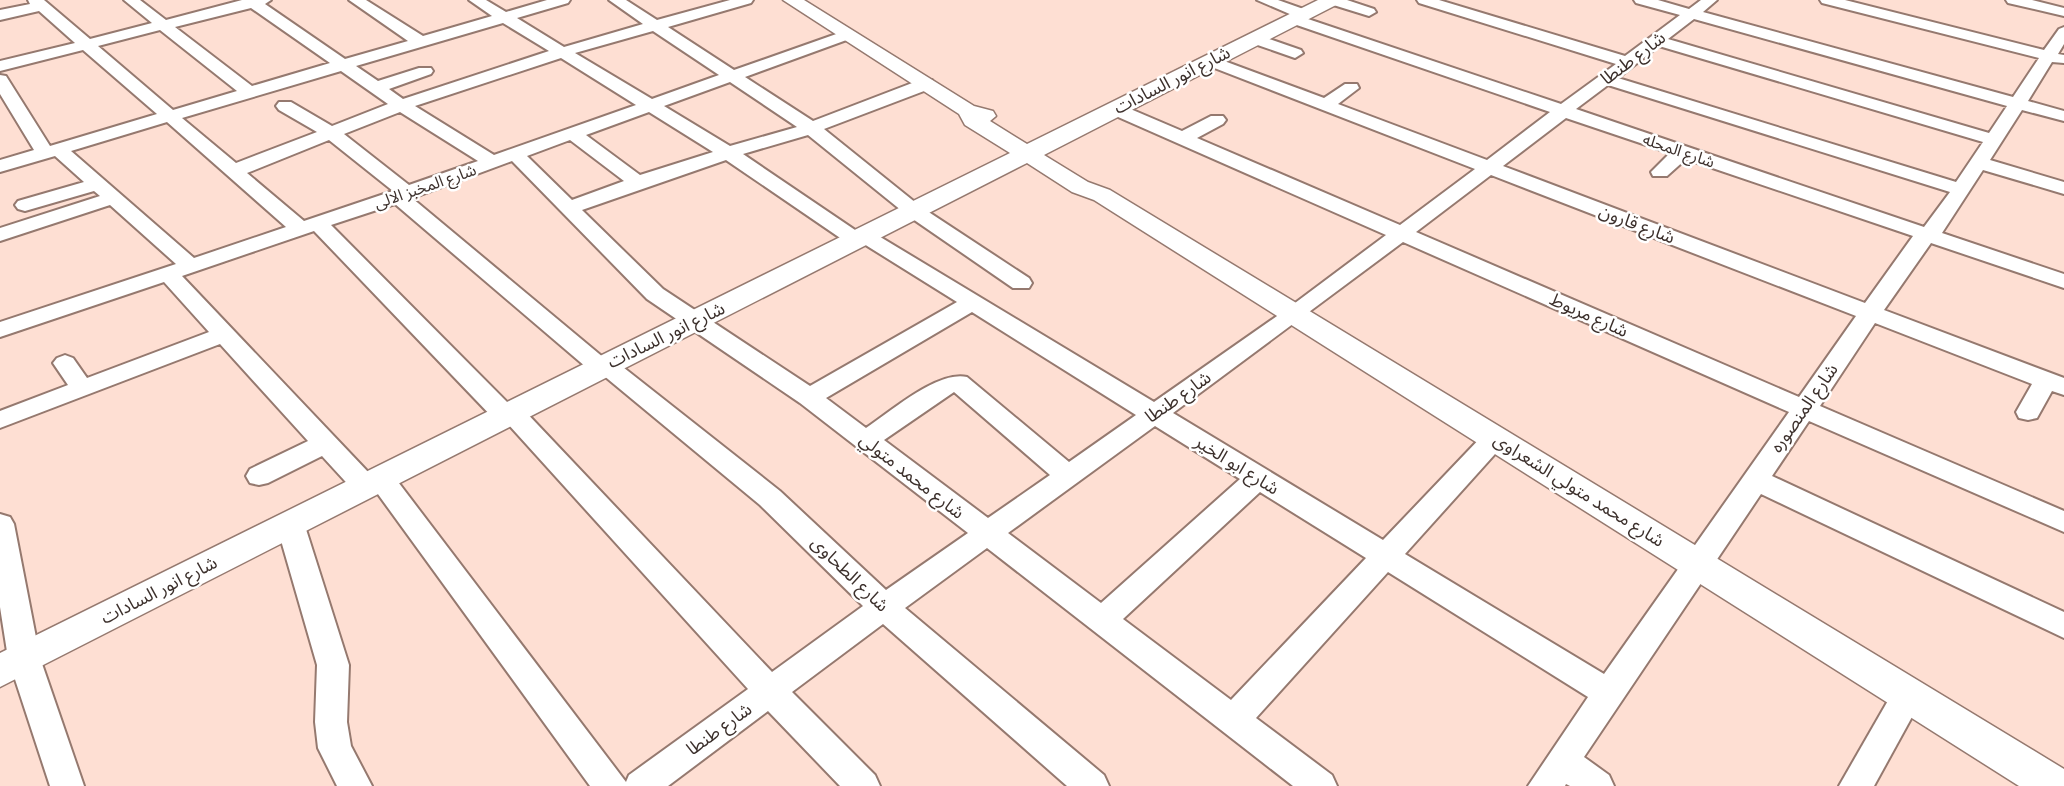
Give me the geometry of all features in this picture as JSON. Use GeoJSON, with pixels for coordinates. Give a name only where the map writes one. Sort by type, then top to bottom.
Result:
{"type":"FeatureCollection","features":[{"type":"Feature","properties":{"kind":"street"},"geometry":{"type":"LineString","coordinates":[[131,0],[250,93]]}},
{"type":"Feature","properties":{"kind":"street"},"geometry":{"type":"LineString","coordinates":[[356,0],[421,42]]}},
{"type":"Feature","properties":{"kind":"street","name":"شارع ابو الخير"},"geometry":{"type":"LineString","coordinates":[[476,0],[1608,693]]}},
{"type":"Feature","properties":{"kind":"street"},"geometry":{"type":"LineString","coordinates":[[0,166],[563,0]]}},
{"type":"Feature","properties":{"kind":"street"},"geometry":{"type":"LineString","coordinates":[[616,0],[811,128],[914,211],[1021,284]]}},
{"type":"Feature","properties":{"kind":"street"},"geometry":{"type":"LineString","coordinates":[[234,171],[401,105],[564,52],[746,0]]}},
{"type":"Feature","properties":{"kind":"street","name":"شارع محمد متولي الشعراوى"},"geometry":{"type":"LineString","coordinates":[[792,0],[967,110],[972,120],[1032,151],[1080,187],[1102,195],[1295,314],[2047,784]]}},
{"type":"Feature","properties":{"kind":"street","name":"شارع المحله"},"geometry":{"type":"LineString","coordinates":[[1264,0],[1299,17],[1683,152],[2064,281]]}},
{"type":"Feature","properties":{"kind":"street"},"geometry":{"type":"LineString","coordinates":[[1332,0],[1368,12]]}},
{"type":"Feature","properties":{"kind":"street","name":"شارع انور السادات"},"geometry":{"type":"LineString","coordinates":[[12,664],[1332,0]]}},
{"type":"Feature","properties":{"kind":"street"},"geometry":{"type":"LineString","coordinates":[[1424,0],[1631,59]]}},
{"type":"Feature","properties":{"kind":"street"},"geometry":{"type":"LineString","coordinates":[[1452,0],[1631,59]]}},
{"type":"Feature","properties":{"kind":"street"},"geometry":{"type":"LineString","coordinates":[[1641,0],[2064,116]]}},
{"type":"Feature","properties":{"kind":"street","name":"شارع طنطا"},"geometry":{"type":"LineString","coordinates":[[641,786],[884,607],[1295,314],[1399,232],[1710,0]]}},
{"type":"Feature","properties":{"kind":"street"},"geometry":{"type":"LineString","coordinates":[[1827,0],[1919,31],[2056,58]]}},
{"type":"Feature","properties":{"kind":"street"},"geometry":{"type":"LineString","coordinates":[[2013,0],[2064,12]]}},
{"type":"Feature","properties":{"kind":"street"},"geometry":{"type":"LineString","coordinates":[[0,66],[256,1],[375,88],[492,162]]}},
{"type":"Feature","properties":{"kind":"street"},"geometry":{"type":"LineString","coordinates":[[0,15],[37,3],[234,171],[309,226],[508,414],[863,786]]}},
{"type":"Feature","properties":{"kind":"street","name":"شارع المنصوره"},"geometry":{"type":"LineString","coordinates":[[1554,774],[1869,313],[1919,242],[1937,226],[2015,103],[2056,58],[2064,32]]}},
{"type":"Feature","properties":{"kind":"street","name":"شارع المخبز الالى"},"geometry":{"type":"LineString","coordinates":[[0,330],[402,194],[847,35]]}},
{"type":"Feature","properties":{"kind":"street"},"geometry":{"type":"LineString","coordinates":[[1255,39],[1295,53]]}},
{"type":"Feature","properties":{"kind":"street"},"geometry":{"type":"LineString","coordinates":[[1655,40],[1991,139]]}},
{"type":"Feature","properties":{"kind":"street"},"geometry":{"type":"LineString","coordinates":[[1900,71],[1911,58]]}},
{"type":"Feature","properties":{"kind":"street","name":"شارع قارون"},"geometry":{"type":"LineString","coordinates":[[1210,61],[2055,384]]}},
{"type":"Feature","properties":{"kind":"street"},"geometry":{"type":"LineString","coordinates":[[375,88],[425,71]]}},
{"type":"Feature","properties":{"kind":"street"},"geometry":{"type":"LineString","coordinates":[[1605,79],[1960,189]]}},
{"type":"Feature","properties":{"kind":"street"},"geometry":{"type":"LineString","coordinates":[[0,80],[51,151],[113,198],[180,270],[224,334],[326,443],[372,481],[610,786]]}},
{"type":"Feature","properties":{"kind":"street"},"geometry":{"type":"LineString","coordinates":[[569,208],[687,165],[730,155],[811,128],[926,84]]}},
{"type":"Feature","properties":{"kind":"street"},"geometry":{"type":"LineString","coordinates":[[1325,105],[1350,88]]}},
{"type":"Feature","properties":{"kind":"street","name":"شارع الطحاوى"},"geometry":{"type":"LineString","coordinates":[[285,106],[331,133],[604,366],[770,498],[884,607],[1092,786]]}},
{"type":"Feature","properties":{"kind":"street","name":"شارع مريوط"},"geometry":{"type":"LineString","coordinates":[[1115,109],[2064,522]]}},
{"type":"Feature","properties":{"kind":"street"},"geometry":{"type":"LineString","coordinates":[[1183,138],[1217,120]]}},
{"type":"Feature","properties":{"kind":"street"},"geometry":{"type":"LineString","coordinates":[[573,134],[638,183]]}},
{"type":"Feature","properties":{"kind":"street"},"geometry":{"type":"LineString","coordinates":[[1660,172],[1683,152]]}},
{"type":"Feature","properties":{"kind":"street","name":"شارع محمد متولي"},"geometry":{"type":"LineString","coordinates":[[515,154],[655,294],[809,397],[1320,786]]}},
{"type":"Feature","properties":{"kind":"street"},"geometry":{"type":"LineString","coordinates":[[1977,162],[2064,188]]}},
{"type":"Feature","properties":{"kind":"street"},"geometry":{"type":"LineString","coordinates":[[25,205],[98,184]]}},
{"type":"Feature","properties":{"kind":"street"},"geometry":{"type":"LineString","coordinates":[[0,235],[113,198]]}},
{"type":"Feature","properties":{"kind":"street"},"geometry":{"type":"LineString","coordinates":[[809,397],[973,302]]}},
{"type":"Feature","properties":{"kind":"street"},"geometry":{"type":"LineString","coordinates":[[0,420],[224,334]]}},
{"type":"Feature","properties":{"kind":"street"},"geometry":{"type":"LineString","coordinates":[[65,363],[82,388]]}},
{"type":"Feature","properties":{"kind":"street"},"geometry":{"type":"LineString","coordinates":[[866,440],[946,386],[958,383],[1068,476]]}},
{"type":"Feature","properties":{"kind":"street"},"geometry":{"type":"LineString","coordinates":[[2028,412],[2055,384]]}},
{"type":"Feature","properties":{"kind":"street"},"geometry":{"type":"LineString","coordinates":[[1233,720],[1495,439]]}},
{"type":"Feature","properties":{"kind":"street"},"geometry":{"type":"LineString","coordinates":[[259,476],[326,443]]}},
{"type":"Feature","properties":{"kind":"street"},"geometry":{"type":"LineString","coordinates":[[1101,621],[1258,478]]}},
{"type":"Feature","properties":{"kind":"street"},"geometry":{"type":"LineString","coordinates":[[1755,478],[2064,626]]}},
{"type":"Feature","properties":{"kind":"street"},"geometry":{"type":"LineString","coordinates":[[290,523],[333,665],[331,722],[335,748],[355,786]]}},
{"type":"Feature","properties":{"kind":"street"},"geometry":{"type":"LineString","coordinates":[[0,524],[12,664],[67,786]]}},
{"type":"Feature","properties":{"kind":"street"},"geometry":{"type":"LineString","coordinates":[[1856,786],[1908,695]]}},
{"type":"Feature","properties":{"kind":"street"},"geometry":{"type":"LineString","coordinates":[[1554,774],[1597,786]]}}]}
